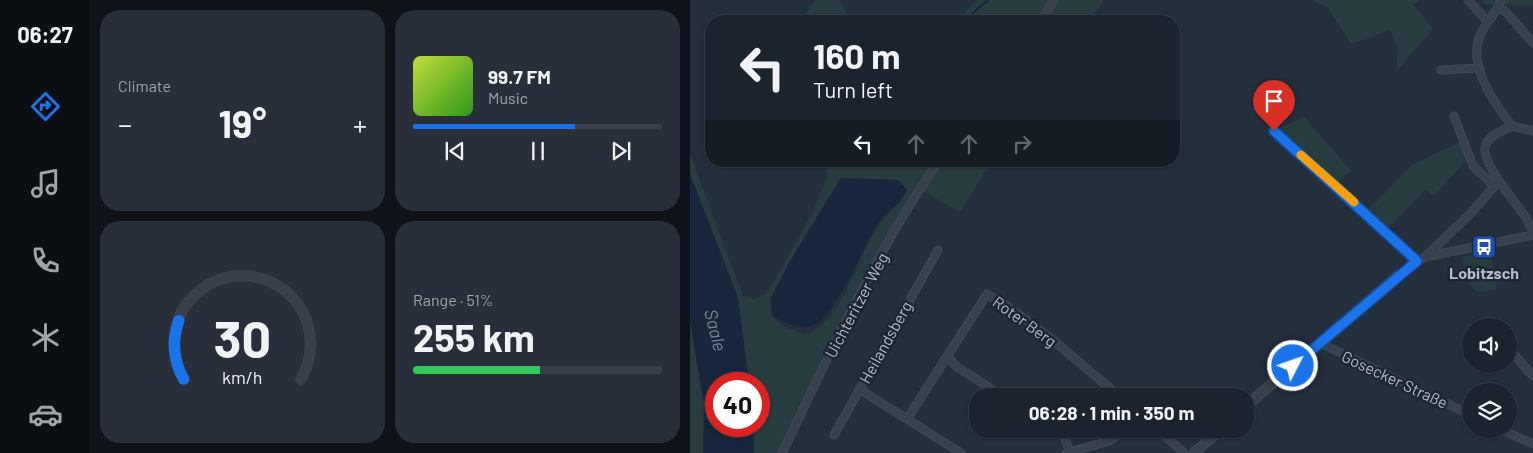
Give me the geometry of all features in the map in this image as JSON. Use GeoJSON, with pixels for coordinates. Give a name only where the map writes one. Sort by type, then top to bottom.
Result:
{"type":"FeatureCollection","features":[{"type":"Feature","properties":{"kind":"street"},"geometry":{"type":"LineString","coordinates":[[1045,15],[1054,0]]}},
{"type":"Feature","properties":{"kind":"street"},"geometry":{"type":"LineString","coordinates":[[1468,0],[1488,22]]}},
{"type":"Feature","properties":{"kind":"street"},"geometry":{"type":"LineString","coordinates":[[1533,43],[1500,4],[1488,22],[1477,45],[1480,68],[1489,96],[1512,126],[1533,131]]}},
{"type":"Feature","properties":{"kind":"street"},"geometry":{"type":"LineString","coordinates":[[1441,70],[1480,68]]}},
{"type":"Feature","properties":{"kind":"street"},"geometry":{"type":"LineString","coordinates":[[1254,399],[1415,262],[1425,257],[1533,234],[1525,215],[1496,183],[1473,166],[1454,116]]}},
{"type":"Feature","properties":{"kind":"street"},"geometry":{"type":"LineString","coordinates":[[1496,183],[1486,156],[1486,143],[1494,135],[1512,126]]}},
{"type":"Feature","properties":{"kind":"street"},"geometry":{"type":"LineString","coordinates":[[1274,131],[1415,262]]}},
{"type":"Feature","properties":{"kind":"street","name":"Uichteritzer Weg"},"geometry":{"type":"LineString","coordinates":[[782,453],[844,321],[916,193],[935,167]]}},
{"type":"Feature","properties":{"kind":"street"},"geometry":{"type":"LineString","coordinates":[[1425,257],[1471,213],[1496,183]]}},
{"type":"Feature","properties":{"kind":"street","name":"Heilandsberg"},"geometry":{"type":"LineString","coordinates":[[834,435],[938,250]]}},
{"type":"Feature","properties":{"kind":"street","name":"Roter Berg"},"geometry":{"type":"LineString","coordinates":[[907,419],[987,294],[1006,305],[1054,341],[1110,388]]}},
{"type":"Feature","properties":{"kind":"street","name":"Gosecker Straße"},"geometry":{"type":"LineString","coordinates":[[1320,342],[1462,411]]}},
{"type":"Feature","properties":{"kind":"street"},"geometry":{"type":"LineString","coordinates":[[947,356],[957,367],[990,388]]}},
{"type":"Feature","properties":{"kind":"street"},"geometry":{"type":"LineString","coordinates":[[1517,358],[1533,376]]}},
{"type":"Feature","properties":{"kind":"street"},"geometry":{"type":"LineString","coordinates":[[859,389],[961,453]]}},
{"type":"Feature","properties":{"kind":"street"},"geometry":{"type":"LineString","coordinates":[[1517,437],[1533,444]]}},
{"type":"Feature","properties":{"kind":"street"},"geometry":{"type":"LineString","coordinates":[[1064,438],[1068,452],[1110,441],[1114,438]]}},
{"type":"Feature","properties":{"kind":"street"},"geometry":{"type":"LineString","coordinates":[[1167,438],[1184,453]]}},
{"type":"Feature","properties":{"kind":"street"},"geometry":{"type":"LineString","coordinates":[[1194,453],[1211,438]]}},
{"type":"Feature","properties":{"kind":"green space"},"geometry":{"type":"Polygon","coordinates":[[[816,0],[839,0],[848,15],[805,15],[816,0]]]}},
{"type":"Feature","properties":{"kind":"green space"},"geometry":{"type":"Polygon","coordinates":[[[978,0],[1104,0],[1093,15],[962,15],[978,0]]]}},
{"type":"Feature","properties":{"kind":"green space"},"geometry":{"type":"Polygon","coordinates":[[[1312,0],[1419,0],[1414,5],[1433,29],[1396,72],[1398,49],[1390,30],[1351,44],[1328,8],[1312,0]]]}},
{"type":"Feature","properties":{"kind":"green space"},"geometry":{"type":"Polygon","coordinates":[[[1481,0],[1533,0],[1533,5],[1487,5],[1481,0]]]}},
{"type":"Feature","properties":{"kind":"green space"},"geometry":{"type":"Polygon","coordinates":[[[1304,117],[1351,170],[1337,183],[1277,130],[1304,117]]]}},
{"type":"Feature","properties":{"kind":"green space"},"geometry":{"type":"Polygon","coordinates":[[[1460,142],[1468,158],[1434,196],[1426,189],[1387,229],[1368,210],[1412,165],[1460,142]]]}},
{"type":"Feature","properties":{"kind":"green space"},"geometry":{"type":"Polygon","coordinates":[[[690,154],[743,296],[754,299],[765,294],[776,278],[813,212],[828,174],[827,167],[990,167],[960,212],[917,188],[861,285],[779,453],[754,453],[753,437],[770,437],[770,372],[747,372],[738,298],[690,174],[690,154]],[[841,178],[789,263],[771,297],[772,316],[781,325],[805,335],[820,326],[832,314],[842,299],[864,250],[885,217],[902,201],[898,180],[841,178]]]}},
{"type":"Feature","properties":{"kind":"green space"},"geometry":{"type":"Polygon","coordinates":[[[1490,252],[1497,289],[1478,292],[1468,284],[1462,257],[1490,252]]]}},
{"type":"Feature","properties":{"kind":"green space"},"geometry":{"type":"Polygon","coordinates":[[[690,320],[704,404],[703,453],[690,453],[690,320]]]}},
{"type":"Feature","properties":{"kind":"water","name":"Saale"},"geometry":{"type":"Polygon","coordinates":[[[690,174],[738,298],[747,372],[705,372],[705,437],[753,437],[754,453],[703,453],[704,404],[690,320],[690,174]]]}},
{"type":"Feature","properties":{"kind":"water"},"geometry":{"type":"Polygon","coordinates":[[[841,178],[898,180],[907,189],[901,200],[880,221],[830,310],[820,321],[811,326],[800,327],[791,325],[772,316],[771,298],[789,263],[841,178]]]}},
{"type":"Feature","properties":{"kind":"waterway"},"geometry":{"type":"LineString","coordinates":[[971,15],[988,0]]}},
{"type":"Feature","properties":{"kind":"slow traffic"},"geometry":{"type":"LineString","coordinates":[[1301,155],[1354,202]]}},
{"type":"Feature","properties":{"kind":"place","name":"Lobitzsch"},"geometry":{"type":"Point","coordinates":[1484,247]}},
{"type":"Feature","properties":{"kind":"route"},"geometry":{"type":"LineString","coordinates":[[1274,131],[1413,255],[1417,261],[1293,366]]}}]}
